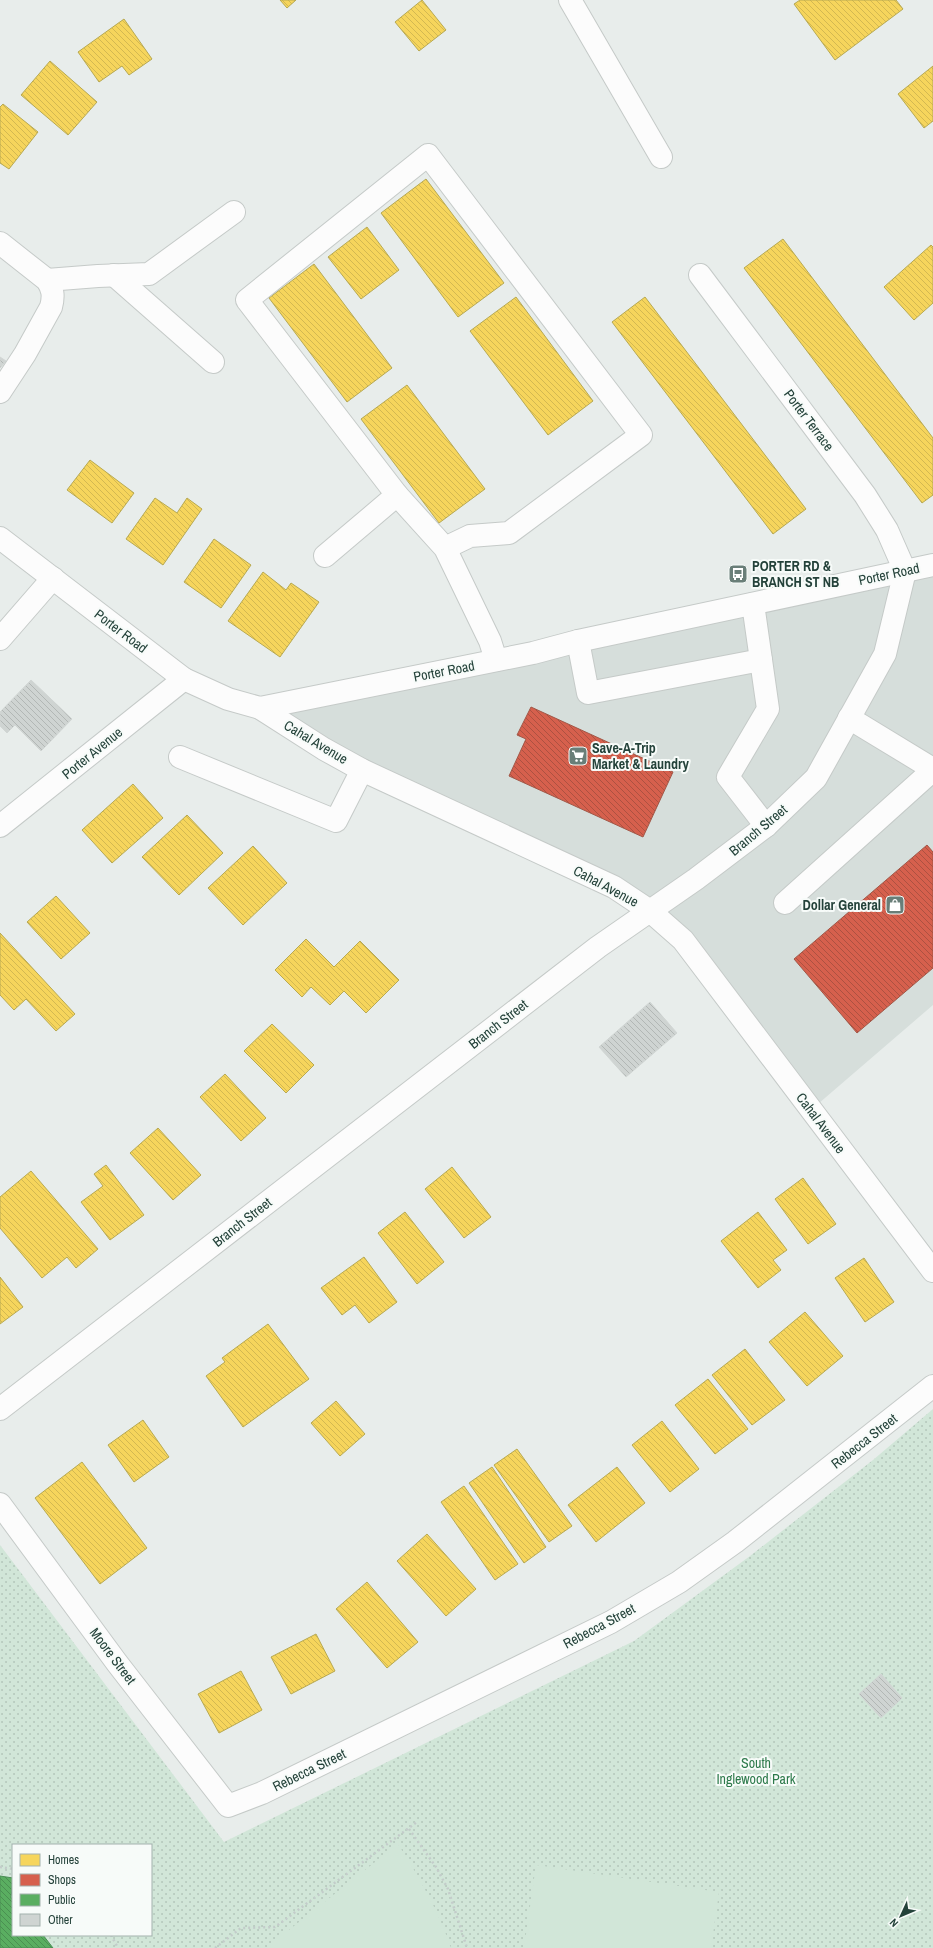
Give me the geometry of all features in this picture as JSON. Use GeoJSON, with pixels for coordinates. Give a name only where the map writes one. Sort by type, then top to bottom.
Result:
{"type":"FeatureCollection","features":[{"type":"Feature","properties":{"kind":"street"},"geometry":{"type":"LineString","coordinates":[[570,0],[661,156]]}},
{"type":"Feature","properties":{"kind":"street"},"geometry":{"type":"LineString","coordinates":[[445,548],[470,536],[509,533],[640,435],[428,155],[247,300],[397,496],[445,548],[490,641],[496,660]]}},
{"type":"Feature","properties":{"kind":"street"},"geometry":{"type":"LineString","coordinates":[[47,280],[149,274],[234,212]]}},
{"type":"Feature","properties":{"kind":"street"},"geometry":{"type":"LineString","coordinates":[[0,243],[47,280],[52,288],[53,299],[51,307],[25,354],[0,392]]}},
{"type":"Feature","properties":{"kind":"street"},"geometry":{"type":"LineString","coordinates":[[114,275],[213,362]]}},
{"type":"Feature","properties":{"kind":"street","name":"Porter Terrace"},"geometry":{"type":"LineString","coordinates":[[700,275],[865,495],[888,530],[905,571]]}},
{"type":"Feature","properties":{"kind":"street"},"geometry":{"type":"LineString","coordinates":[[325,556],[397,496]]}},
{"type":"Feature","properties":{"kind":"street","name":"Porter Road"},"geometry":{"type":"LineString","coordinates":[[0,538],[184,679],[228,699],[260,708],[496,660],[933,565]]}},
{"type":"Feature","properties":{"kind":"street","name":"Branch Street"},"geometry":{"type":"LineString","coordinates":[[0,1409],[598,947],[696,879],[766,826],[816,778],[885,654],[905,571]]}},
{"type":"Feature","properties":{"kind":"street"},"geometry":{"type":"LineString","coordinates":[[0,639],[53,578]]}},
{"type":"Feature","properties":{"kind":"street"},"geometry":{"type":"LineString","coordinates":[[753,604],[768,709],[728,777],[766,826]]}},
{"type":"Feature","properties":{"kind":"street"},"geometry":{"type":"LineString","coordinates":[[578,641],[588,693],[761,660]]}},
{"type":"Feature","properties":{"kind":"street","name":"Porter Avenue"},"geometry":{"type":"LineString","coordinates":[[0,826],[184,679]]}},
{"type":"Feature","properties":{"kind":"street","name":"Cahal Avenue"},"geometry":{"type":"LineString","coordinates":[[260,708],[324,749],[362,770],[614,887],[650,910],[683,940],[933,1271]]}},
{"type":"Feature","properties":{"kind":"street"},"geometry":{"type":"LineString","coordinates":[[785,903],[933,770],[849,718]]}},
{"type":"Feature","properties":{"kind":"street"},"geometry":{"type":"LineString","coordinates":[[180,757],[336,821],[362,770]]}},
{"type":"Feature","properties":{"kind":"street","name":"Rebecca Street"},"geometry":{"type":"LineString","coordinates":[[228,1806],[262,1793],[611,1622],[679,1582],[735,1542],[933,1386]]}},
{"type":"Feature","properties":{"kind":"street","name":"Moore Street"},"geometry":{"type":"LineString","coordinates":[[0,1504],[117,1663],[228,1806]]}},
{"type":"Feature","properties":{"kind":"path"},"geometry":{"type":"LineString","coordinates":[[216,1948],[241,1928],[275,1927],[417,1822]]}},
{"type":"Feature","properties":{"kind":"path"},"geometry":{"type":"LineString","coordinates":[[409,1829],[436,1867],[448,1889],[467,1948]]}},
{"type":"Feature","properties":{"kind":"path"},"geometry":{"type":"LineString","coordinates":[[0,1867],[12,1870]]}},
{"type":"Feature","properties":{"kind":"path"},"geometry":{"type":"LineString","coordinates":[[112,1936],[118,1948]]}},
{"type":"Feature","properties":{"kind":"shaded area"},"geometry":{"type":"Polygon","coordinates":[[[933,565],[933,1005],[811,1110],[650,911],[260,708],[933,565]]]}},
{"type":"Feature","properties":{"kind":"green space","name":"South Inglewood Park"},"geometry":{"type":"Polygon","coordinates":[[[933,1409],[933,1948],[0,1948],[0,1545],[224,1842],[634,1641],[750,1556],[873,1460],[933,1409]]]}},
{"type":"Feature","properties":{"kind":"green space"},"geometry":{"type":"Polygon","coordinates":[[[398,1844],[428,1894],[451,1948],[266,1948],[398,1844]]]}},
{"type":"Feature","properties":{"kind":"green space"},"geometry":{"type":"Polygon","coordinates":[[[536,1865],[719,1892],[711,1948],[524,1948],[536,1865]]]}},
{"type":"Feature","properties":{"kind":"building: Homes"},"geometry":{"type":"Polygon","coordinates":[[[280,0],[296,0],[287,8],[280,0]]]}},
{"type":"Feature","properties":{"kind":"building: Homes"},"geometry":{"type":"Polygon","coordinates":[[[422,0],[446,30],[419,51],[395,22],[422,0]]]}},
{"type":"Feature","properties":{"kind":"building: Homes"},"geometry":{"type":"Polygon","coordinates":[[[800,0],[896,0],[903,9],[835,60],[794,4],[800,0]]]}},
{"type":"Feature","properties":{"kind":"building: Homes"},"geometry":{"type":"Polygon","coordinates":[[[124,19],[152,59],[129,75],[122,66],[99,82],[78,52],[124,19]]]}},
{"type":"Feature","properties":{"kind":"building: Homes"},"geometry":{"type":"Polygon","coordinates":[[[50,61],[97,102],[68,135],[21,95],[50,61]]]}},
{"type":"Feature","properties":{"kind":"building: Homes"},"geometry":{"type":"Polygon","coordinates":[[[933,66],[933,121],[924,128],[898,94],[933,66]]]}},
{"type":"Feature","properties":{"kind":"building: Homes"},"geometry":{"type":"Polygon","coordinates":[[[3,104],[38,132],[9,169],[0,163],[0,107],[3,104]]]}},
{"type":"Feature","properties":{"kind":"building: Homes"},"geometry":{"type":"Polygon","coordinates":[[[426,179],[504,283],[458,317],[381,213],[426,179]]]}},
{"type":"Feature","properties":{"kind":"building: Homes"},"geometry":{"type":"Polygon","coordinates":[[[367,227],[399,270],[361,299],[328,257],[367,227]]]}},
{"type":"Feature","properties":{"kind":"building: Homes"},"geometry":{"type":"Polygon","coordinates":[[[783,239],[933,438],[933,495],[922,503],[744,268],[783,239]]]}},
{"type":"Feature","properties":{"kind":"building: Homes"},"geometry":{"type":"Polygon","coordinates":[[[931,245],[933,247],[933,303],[914,320],[884,287],[931,245]]]}},
{"type":"Feature","properties":{"kind":"building: Homes"},"geometry":{"type":"Polygon","coordinates":[[[314,264],[392,368],[347,402],[269,298],[314,264]]]}},
{"type":"Feature","properties":{"kind":"building: Homes"},"geometry":{"type":"Polygon","coordinates":[[[516,297],[593,401],[548,435],[470,331],[516,297]]]}},
{"type":"Feature","properties":{"kind":"building: Homes"},"geometry":{"type":"Polygon","coordinates":[[[645,297],[806,509],[773,534],[612,322],[645,297]]]}},
{"type":"Feature","properties":{"kind":"building: Homes"},"geometry":{"type":"Polygon","coordinates":[[[407,385],[485,489],[439,523],[361,419],[407,385]]]}},
{"type":"Feature","properties":{"kind":"building: Homes"},"geometry":{"type":"Polygon","coordinates":[[[90,460],[134,493],[112,523],[67,490],[90,460]]]}},
{"type":"Feature","properties":{"kind":"building: Homes"},"geometry":{"type":"Polygon","coordinates":[[[155,498],[177,513],[187,498],[202,509],[163,565],[126,539],[155,498]]]}},
{"type":"Feature","properties":{"kind":"building: Homes"},"geometry":{"type":"Polygon","coordinates":[[[214,539],[251,565],[221,608],[184,582],[214,539]]]}},
{"type":"Feature","properties":{"kind":"building: Homes"},"geometry":{"type":"Polygon","coordinates":[[[263,572],[286,590],[291,583],[319,602],[280,657],[228,621],[263,572]]]}},
{"type":"Feature","properties":{"kind":"building: Homes"},"geometry":{"type":"Polygon","coordinates":[[[133,784],[163,818],[112,863],[82,830],[133,784]]]}},
{"type":"Feature","properties":{"kind":"building: Homes"},"geometry":{"type":"Polygon","coordinates":[[[187,815],[223,853],[179,895],[142,857],[187,815]]]}},
{"type":"Feature","properties":{"kind":"building: Homes"},"geometry":{"type":"Polygon","coordinates":[[[253,846],[287,883],[243,925],[208,888],[253,846]]]}},
{"type":"Feature","properties":{"kind":"building: Homes"},"geometry":{"type":"Polygon","coordinates":[[[56,896],[90,933],[61,959],[27,922],[56,896]]]}},
{"type":"Feature","properties":{"kind":"building: Homes"},"geometry":{"type":"Polygon","coordinates":[[[0,933],[75,1014],[56,1031],[26,999],[14,1010],[0,995],[0,933]]]}},
{"type":"Feature","properties":{"kind":"building: Homes"},"geometry":{"type":"Polygon","coordinates":[[[306,939],[334,967],[360,941],[399,980],[366,1013],[344,991],[330,1005],[311,987],[302,997],[275,970],[306,939]]]}},
{"type":"Feature","properties":{"kind":"building: Homes"},"geometry":{"type":"Polygon","coordinates":[[[272,1024],[314,1065],[286,1093],[244,1051],[272,1024]]]}},
{"type":"Feature","properties":{"kind":"building: Homes"},"geometry":{"type":"Polygon","coordinates":[[[225,1074],[266,1118],[241,1141],[200,1097],[225,1074]]]}},
{"type":"Feature","properties":{"kind":"building: Homes"},"geometry":{"type":"Polygon","coordinates":[[[158,1128],[201,1175],[173,1200],[130,1153],[158,1128]]]}},
{"type":"Feature","properties":{"kind":"building: Homes"},"geometry":{"type":"Polygon","coordinates":[[[106,1165],[144,1215],[110,1240],[81,1202],[103,1186],[94,1174],[106,1165]]]}},
{"type":"Feature","properties":{"kind":"building: Homes"},"geometry":{"type":"Polygon","coordinates":[[[452,1167],[491,1217],[464,1238],[425,1189],[452,1167]]]}},
{"type":"Feature","properties":{"kind":"building: Homes"},"geometry":{"type":"Polygon","coordinates":[[[31,1171],[98,1249],[76,1268],[67,1257],[42,1278],[0,1228],[0,1197],[31,1171]]]}},
{"type":"Feature","properties":{"kind":"building: Homes"},"geometry":{"type":"Polygon","coordinates":[[[803,1178],[836,1224],[808,1244],[775,1199],[803,1178]]]}},
{"type":"Feature","properties":{"kind":"building: Homes"},"geometry":{"type":"Polygon","coordinates":[[[405,1212],[444,1262],[417,1284],[378,1233],[405,1212]]]}},
{"type":"Feature","properties":{"kind":"building: Homes"},"geometry":{"type":"Polygon","coordinates":[[[758,1212],[787,1250],[773,1260],[781,1270],[758,1288],[721,1241],[758,1212]]]}},
{"type":"Feature","properties":{"kind":"building: Homes"},"geometry":{"type":"Polygon","coordinates":[[[364,1257],[397,1302],[369,1323],[355,1305],[342,1315],[321,1288],[364,1257]]]}},
{"type":"Feature","properties":{"kind":"building: Homes"},"geometry":{"type":"Polygon","coordinates":[[[864,1258],[894,1302],[865,1322],[835,1278],[864,1258]]]}},
{"type":"Feature","properties":{"kind":"building: Homes"},"geometry":{"type":"Polygon","coordinates":[[[0,1277],[23,1307],[0,1324],[0,1277]]]}},
{"type":"Feature","properties":{"kind":"building: Homes"},"geometry":{"type":"Polygon","coordinates":[[[805,1312],[843,1356],[807,1386],[769,1342],[805,1312]]]}},
{"type":"Feature","properties":{"kind":"building: Homes"},"geometry":{"type":"Polygon","coordinates":[[[268,1324],[309,1379],[243,1427],[206,1376],[225,1362],[222,1358],[268,1324]]]}},
{"type":"Feature","properties":{"kind":"building: Homes"},"geometry":{"type":"Polygon","coordinates":[[[745,1349],[785,1400],[752,1425],[712,1375],[745,1349]]]}},
{"type":"Feature","properties":{"kind":"building: Homes"},"geometry":{"type":"Polygon","coordinates":[[[708,1379],[748,1429],[715,1454],[675,1405],[708,1379]]]}},
{"type":"Feature","properties":{"kind":"building: Homes"},"geometry":{"type":"Polygon","coordinates":[[[336,1401],[365,1434],[340,1456],[311,1423],[336,1401]]]}},
{"type":"Feature","properties":{"kind":"building: Homes"},"geometry":{"type":"Polygon","coordinates":[[[143,1420],[169,1457],[134,1482],[108,1445],[143,1420]]]}},
{"type":"Feature","properties":{"kind":"building: Homes"},"geometry":{"type":"Polygon","coordinates":[[[662,1421],[699,1469],[670,1492],[632,1445],[662,1421]]]}},
{"type":"Feature","properties":{"kind":"building: Homes"},"geometry":{"type":"Polygon","coordinates":[[[517,1449],[572,1526],[549,1542],[494,1465],[517,1449]]]}},
{"type":"Feature","properties":{"kind":"building: Homes"},"geometry":{"type":"Polygon","coordinates":[[[82,1462],[147,1548],[100,1584],[35,1498],[82,1462]]]}},
{"type":"Feature","properties":{"kind":"building: Homes"},"geometry":{"type":"Polygon","coordinates":[[[492,1467],[546,1547],[524,1563],[469,1483],[492,1467]]]}},
{"type":"Feature","properties":{"kind":"building: Homes"},"geometry":{"type":"Polygon","coordinates":[[[617,1467],[645,1503],[596,1542],[568,1505],[617,1467]]]}},
{"type":"Feature","properties":{"kind":"building: Homes"},"geometry":{"type":"Polygon","coordinates":[[[464,1486],[518,1564],[495,1580],[441,1502],[464,1486]]]}},
{"type":"Feature","properties":{"kind":"building: Homes"},"geometry":{"type":"Polygon","coordinates":[[[427,1534],[476,1589],[446,1616],[397,1561],[427,1534]]]}},
{"type":"Feature","properties":{"kind":"building: Homes"},"geometry":{"type":"Polygon","coordinates":[[[367,1582],[418,1642],[387,1668],[336,1609],[367,1582]]]}},
{"type":"Feature","properties":{"kind":"building: Homes"},"geometry":{"type":"Polygon","coordinates":[[[316,1634],[335,1671],[291,1694],[271,1657],[316,1634]]]}},
{"type":"Feature","properties":{"kind":"building: Homes"},"geometry":{"type":"Polygon","coordinates":[[[241,1671],[262,1710],[219,1733],[198,1694],[241,1671]]]}},
{"type":"Feature","properties":{"kind":"building: Shops","name":"Save-A-Trip Market & Laundry"},"geometry":{"type":"Polygon","coordinates":[[[531,707],[673,772],[643,837],[509,776],[526,739],[517,735],[531,707]]]}},
{"type":"Feature","properties":{"kind":"building: Shops","name":"Dollar General"},"geometry":{"type":"Polygon","coordinates":[[[927,845],[933,852],[933,968],[857,1033],[794,959],[927,845]]]}},
{"type":"Feature","properties":{"kind":"building: Public"},"geometry":{"type":"Polygon","coordinates":[[[0,1876],[12,1878],[12,1936],[44,1936],[53,1948],[0,1948],[0,1876]]]}},
{"type":"Feature","properties":{"kind":"building: Other"},"geometry":{"type":"Polygon","coordinates":[[[0,357],[6,361],[0,368],[0,357]]]}},
{"type":"Feature","properties":{"kind":"building: Other"},"geometry":{"type":"Polygon","coordinates":[[[31,680],[72,719],[41,751],[15,725],[7,733],[0,726],[0,712],[31,680]]]}},
{"type":"Feature","properties":{"kind":"building: Other"},"geometry":{"type":"Polygon","coordinates":[[[650,1002],[677,1033],[626,1077],[599,1047],[650,1002]]]}},
{"type":"Feature","properties":{"kind":"building: Other"},"geometry":{"type":"Polygon","coordinates":[[[881,1674],[902,1698],[881,1718],[859,1694],[881,1674]]]}},
{"type":"Feature","properties":{"kind":"place","name":"PORTER RD & BRANCH ST NB"},"geometry":{"type":"Point","coordinates":[738,574]}},
{"type":"Feature","properties":{"kind":"place","name":"Save-A-Trip Market & Laundry"},"geometry":{"type":"Point","coordinates":[578,756]}},
{"type":"Feature","properties":{"kind":"place","name":"Dollar General"},"geometry":{"type":"Point","coordinates":[895,905]}}]}
